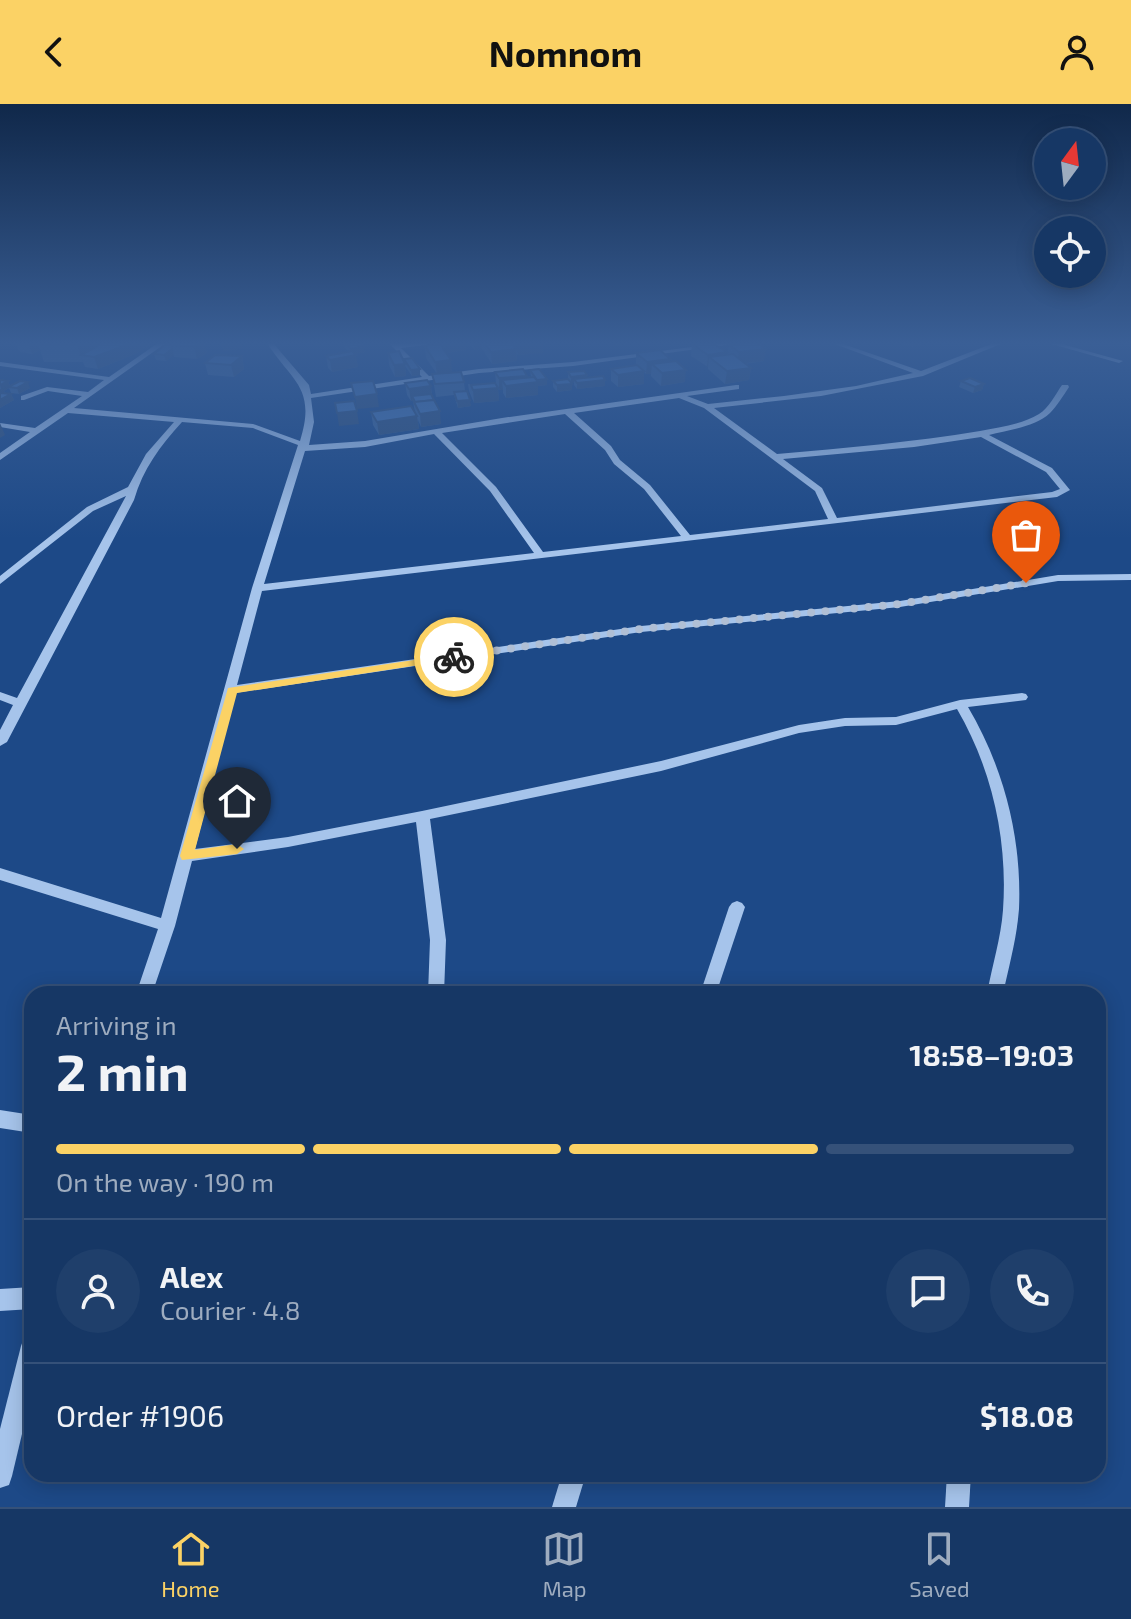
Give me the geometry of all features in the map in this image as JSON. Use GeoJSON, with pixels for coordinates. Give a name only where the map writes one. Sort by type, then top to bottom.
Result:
{"type":"FeatureCollection","features":[{"type":"Feature","properties":{"kind":"street"},"geometry":{"type":"LineString","coordinates":[[147,986],[167,926],[257,588],[304,446],[310,408]]}},
{"type":"Feature","properties":{"kind":"street"},"geometry":{"type":"LineString","coordinates":[[0,457],[66,410],[271,429],[304,446],[365,444],[586,408]]}},
{"type":"Feature","properties":{"kind":"street"},"geometry":{"type":"LineString","coordinates":[[710,408],[819,490],[833,520]]}},
{"type":"Feature","properties":{"kind":"street"},"geometry":{"type":"LineString","coordinates":[[777,457],[981,433],[1045,414],[1049,408]]}},
{"type":"Feature","properties":{"kind":"street"},"geometry":{"type":"LineString","coordinates":[[567,411],[608,448],[617,462],[647,487],[687,537]]}},
{"type":"Feature","properties":{"kind":"street"},"geometry":{"type":"LineString","coordinates":[[0,742],[147,456],[181,419]]}},
{"type":"Feature","properties":{"kind":"street"},"geometry":{"type":"LineString","coordinates":[[0,425],[37,431]]}},
{"type":"Feature","properties":{"kind":"street"},"geometry":{"type":"LineString","coordinates":[[437,433],[472,464],[515,513],[539,553]]}},
{"type":"Feature","properties":{"kind":"street"},"geometry":{"type":"LineString","coordinates":[[257,588],[1054,495],[1065,490],[1033,459],[1001,447],[981,433]]}},
{"type":"Feature","properties":{"kind":"street"},"geometry":{"type":"LineString","coordinates":[[0,581],[90,509],[132,489]]}},
{"type":"Feature","properties":{"kind":"street"},"geometry":{"type":"LineString","coordinates":[[232,690],[641,629],[900,604],[1058,578],[1131,577]]}},
{"type":"Feature","properties":{"kind":"street"},"geometry":{"type":"LineString","coordinates":[[0,696],[20,703]]}},
{"type":"Feature","properties":{"kind":"street"},"geometry":{"type":"LineString","coordinates":[[186,856],[288,842],[422,816],[661,766],[799,729],[845,722],[896,721],[960,704],[1022,697]]}},
{"type":"Feature","properties":{"kind":"street"},"geometry":{"type":"LineString","coordinates":[[960,704],[977,729],[990,763],[1000,799],[1008,854],[1011,910],[997,986]]}},
{"type":"Feature","properties":{"kind":"street"},"geometry":{"type":"LineString","coordinates":[[422,816],[438,940],[436,986]]}},
{"type":"Feature","properties":{"kind":"street"},"geometry":{"type":"LineString","coordinates":[[0,874],[167,926]]}},
{"type":"Feature","properties":{"kind":"street"},"geometry":{"type":"LineString","coordinates":[[711,986],[737,907]]}},
{"type":"Feature","properties":{"kind":"street"},"geometry":{"type":"LineString","coordinates":[[0,1119],[24,1123]]}},
{"type":"Feature","properties":{"kind":"street"},"geometry":{"type":"LineString","coordinates":[[0,1300],[24,1298]]}},
{"type":"Feature","properties":{"kind":"street"},"geometry":{"type":"LineString","coordinates":[[0,1476],[24,1378]]}},
{"type":"Feature","properties":{"kind":"street"},"geometry":{"type":"LineString","coordinates":[[564,1507],[572,1482]]}},
{"type":"Feature","properties":{"kind":"street"},"geometry":{"type":"LineString","coordinates":[[957,1507],[959,1482]]}},
{"type":"Feature","properties":{"kind":"building"},"geometry":{"type":"Polygon","coordinates":[[[336,408],[356,408],[357,411],[337,413],[336,408]]]}},
{"type":"Feature","properties":{"kind":"building"},"geometry":{"type":"Polygon","coordinates":[[[412,408],[417,416],[377,422],[371,412],[412,408]]]}},
{"type":"Feature","properties":{"kind":"building"},"geometry":{"type":"Polygon","coordinates":[[[417,408],[440,411],[420,414],[417,408]]]}},
{"type":"Feature","properties":{"kind":"way so far"},"geometry":{"type":"LineString","coordinates":[[454,657],[641,629],[900,604],[1026,583]]}},
{"type":"Feature","properties":{"kind":"route"},"geometry":{"type":"LineString","coordinates":[[237,849],[186,856],[232,690],[454,657]]}}]}
